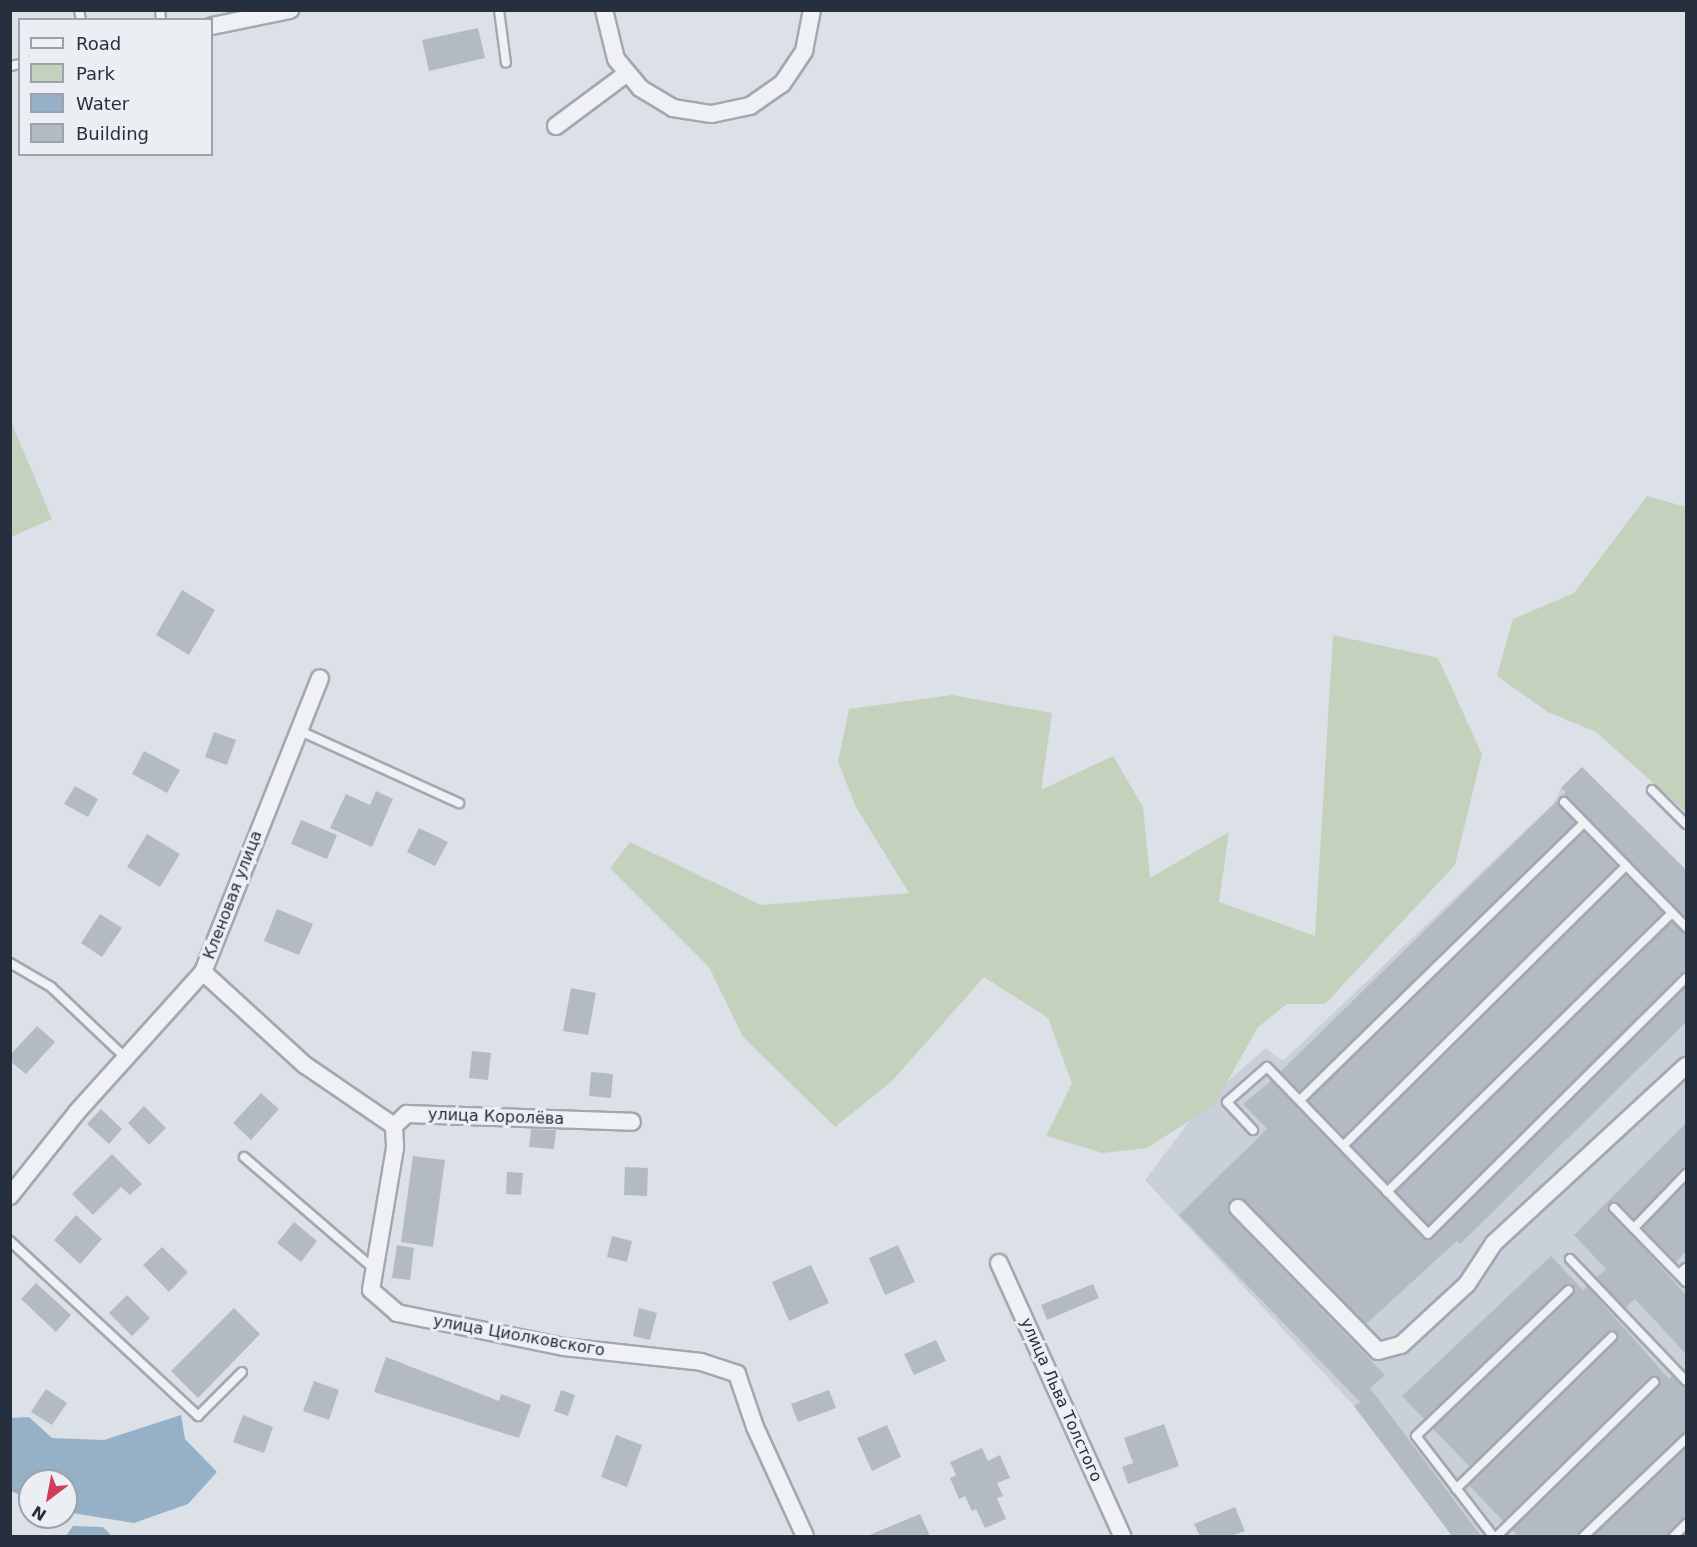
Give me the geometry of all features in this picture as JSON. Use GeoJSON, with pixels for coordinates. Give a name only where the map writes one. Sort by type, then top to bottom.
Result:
{"type":"FeatureCollection","features":[{"type":"Feature","properties":{"kind":"street"},"geometry":{"type":"LineString","coordinates":[[213,26],[290,10]]}},
{"type":"Feature","properties":{"kind":"street"},"geometry":{"type":"LineString","coordinates":[[604,10],[609,42],[626,74],[639,88],[673,108],[712,114],[750,106],[767,96],[795,69],[807,42],[812,10]]}},
{"type":"Feature","properties":{"kind":"street"},"geometry":{"type":"LineString","coordinates":[[556,126],[626,74]]}},
{"type":"Feature","properties":{"kind":"street","name":"Кленовая улица"},"geometry":{"type":"LineString","coordinates":[[10,1196],[77,1112],[203,972],[297,729],[320,678]]}},
{"type":"Feature","properties":{"kind":"street"},"geometry":{"type":"LineString","coordinates":[[203,972],[305,1065],[394,1126]]}},
{"type":"Feature","properties":{"kind":"street"},"geometry":{"type":"LineString","coordinates":[[1238,1208],[1378,1352],[1401,1345],[1467,1284],[1494,1243],[1686,1066]]}},
{"type":"Feature","properties":{"kind":"street","name":"улица Королёва"},"geometry":{"type":"LineString","coordinates":[[394,1126],[407,1114],[632,1122]]}},
{"type":"Feature","properties":{"kind":"street","name":"улица Циолковского"},"geometry":{"type":"LineString","coordinates":[[394,1126],[395,1148],[371,1290],[397,1313],[564,1347],[701,1362],[737,1374],[806,1536]]}},
{"type":"Feature","properties":{"kind":"street","name":"улица Льва Толстого"},"geometry":{"type":"LineString","coordinates":[[999,1263],[1122,1536]]}},
{"type":"Feature","properties":{"kind":"lane"},"geometry":{"type":"LineString","coordinates":[[499,10],[506,63]]}},
{"type":"Feature","properties":{"kind":"lane"},"geometry":{"type":"LineString","coordinates":[[297,729],[459,802]]}},
{"type":"Feature","properties":{"kind":"lane"},"geometry":{"type":"LineString","coordinates":[[1652,790],[1686,824]]}},
{"type":"Feature","properties":{"kind":"lane"},"geometry":{"type":"LineString","coordinates":[[1564,802],[1686,927]]}},
{"type":"Feature","properties":{"kind":"lane"},"geometry":{"type":"LineString","coordinates":[[1301,1099],[1584,823]]}},
{"type":"Feature","properties":{"kind":"lane"},"geometry":{"type":"LineString","coordinates":[[1344,1145],[1626,866]]}},
{"type":"Feature","properties":{"kind":"lane"},"geometry":{"type":"LineString","coordinates":[[1387,1192],[1672,913]]}},
{"type":"Feature","properties":{"kind":"lane"},"geometry":{"type":"LineString","coordinates":[[10,963],[51,987],[127,1059]]}},
{"type":"Feature","properties":{"kind":"lane"},"geometry":{"type":"LineString","coordinates":[[1253,1130],[1227,1102],[1267,1067],[1301,1099],[1428,1234],[1686,978]]}},
{"type":"Feature","properties":{"kind":"lane"},"geometry":{"type":"LineString","coordinates":[[244,1157],[373,1268]]}},
{"type":"Feature","properties":{"kind":"lane"},"geometry":{"type":"LineString","coordinates":[[1634,1228],[1686,1174]]}},
{"type":"Feature","properties":{"kind":"lane"},"geometry":{"type":"LineString","coordinates":[[1614,1208],[1686,1282]]}},
{"type":"Feature","properties":{"kind":"lane"},"geometry":{"type":"LineString","coordinates":[[10,1241],[198,1416],[242,1372]]}},
{"type":"Feature","properties":{"kind":"lane"},"geometry":{"type":"LineString","coordinates":[[1570,1259],[1686,1381]]}},
{"type":"Feature","properties":{"kind":"lane"},"geometry":{"type":"LineString","coordinates":[[1679,1275],[1686,1268]]}},
{"type":"Feature","properties":{"kind":"lane"},"geometry":{"type":"LineString","coordinates":[[1569,1290],[1416,1436],[1495,1536],[1654,1382]]}},
{"type":"Feature","properties":{"kind":"lane"},"geometry":{"type":"LineString","coordinates":[[1456,1489],[1612,1337]]}},
{"type":"Feature","properties":{"kind":"lane"},"geometry":{"type":"LineString","coordinates":[[1584,1536],[1686,1440]]}},
{"type":"Feature","properties":{"kind":"lane"},"geometry":{"type":"LineString","coordinates":[[1674,1536],[1686,1524]]}},
{"type":"Feature","properties":{"kind":"shaded area"},"geometry":{"type":"Polygon","coordinates":[[[1582,767],[1686,869],[1686,1536],[1453,1536],[1354,1406],[1145,1180],[1203,1103],[1266,1048],[1283,1061],[1554,803],[1561,788],[1582,767]]]}},
{"type":"Feature","properties":{"kind":"green space"},"geometry":{"type":"Polygon","coordinates":[[[10,419],[52,519],[11,537],[10,537],[10,419]]]}},
{"type":"Feature","properties":{"kind":"green space"},"geometry":{"type":"Polygon","coordinates":[[[1647,496],[1686,507],[1686,812],[1596,732],[1548,712],[1497,676],[1513,619],[1574,593],[1647,496]]]}},
{"type":"Feature","properties":{"kind":"green space"},"geometry":{"type":"Polygon","coordinates":[[[1333,635],[1438,658],[1482,754],[1455,865],[1325,1004],[1287,1004],[1258,1027],[1214,1105],[1147,1148],[1103,1153],[1046,1136],[1072,1083],[1048,1018],[984,977],[891,1082],[835,1127],[743,1037],[709,967],[610,868],[630,842],[761,905],[909,893],[856,807],[838,762],[849,709],[952,695],[1052,713],[1041,790],[1113,756],[1143,807],[1150,878],[1229,832],[1219,902],[1315,936],[1333,635]]]}},
{"type":"Feature","properties":{"kind":"water"},"geometry":{"type":"Polygon","coordinates":[[[181,1415],[185,1439],[217,1472],[188,1504],[134,1523],[78,1514],[78,1469],[18,1469],[18,1494],[11,1491],[11,1418],[29,1417],[52,1438],[104,1440],[181,1415]]]}},
{"type":"Feature","properties":{"kind":"water"},"geometry":{"type":"Polygon","coordinates":[[[78,1526],[103,1527],[112,1536],[66,1536],[71,1529],[78,1529],[78,1526]]]}},
{"type":"Feature","properties":{"kind":"building"},"geometry":{"type":"Polygon","coordinates":[[[478,28],[485,58],[429,71],[422,40],[478,28]]]}},
{"type":"Feature","properties":{"kind":"building"},"geometry":{"type":"Polygon","coordinates":[[[182,590],[215,610],[189,655],[156,635],[182,590]]]}},
{"type":"Feature","properties":{"kind":"building"},"geometry":{"type":"Polygon","coordinates":[[[214,732],[236,740],[227,765],[205,757],[214,732]]]}},
{"type":"Feature","properties":{"kind":"building"},"geometry":{"type":"Polygon","coordinates":[[[144,751],[180,770],[167,793],[132,774],[144,751]]]}},
{"type":"Feature","properties":{"kind":"building"},"geometry":{"type":"Polygon","coordinates":[[[1582,767],[1686,870],[1686,918],[1569,798],[1562,796],[1566,792],[1561,788],[1582,767]]]}},
{"type":"Feature","properties":{"kind":"building"},"geometry":{"type":"Polygon","coordinates":[[[75,786],[98,799],[88,817],[64,804],[75,786]]]}},
{"type":"Feature","properties":{"kind":"building"},"geometry":{"type":"Polygon","coordinates":[[[376,791],[393,799],[372,847],[330,828],[346,794],[370,805],[376,791]]]}},
{"type":"Feature","properties":{"kind":"building"},"geometry":{"type":"Polygon","coordinates":[[[1558,800],[1575,823],[1300,1092],[1280,1072],[1558,800]]]}},
{"type":"Feature","properties":{"kind":"building"},"geometry":{"type":"Polygon","coordinates":[[[301,820],[337,835],[327,859],[291,844],[301,820]]]}},
{"type":"Feature","properties":{"kind":"building"},"geometry":{"type":"Polygon","coordinates":[[[419,828],[448,842],[435,866],[407,852],[419,828]]]}},
{"type":"Feature","properties":{"kind":"building"},"geometry":{"type":"Polygon","coordinates":[[[1584,832],[1617,866],[1343,1137],[1308,1101],[1584,832]]]}},
{"type":"Feature","properties":{"kind":"building"},"geometry":{"type":"Polygon","coordinates":[[[147,834],[180,854],[160,887],[127,867],[147,834]]]}},
{"type":"Feature","properties":{"kind":"building"},"geometry":{"type":"Polygon","coordinates":[[[1626,875],[1663,913],[1387,1183],[1352,1146],[1626,875]]]}},
{"type":"Feature","properties":{"kind":"building"},"geometry":{"type":"Polygon","coordinates":[[[277,909],[313,924],[299,955],[264,941],[277,909]]]}},
{"type":"Feature","properties":{"kind":"building"},"geometry":{"type":"Polygon","coordinates":[[[100,914],[122,928],[102,957],[81,943],[100,914]]]}},
{"type":"Feature","properties":{"kind":"building"},"geometry":{"type":"Polygon","coordinates":[[[1672,922],[1686,933],[1686,972],[1428,1225],[1396,1192],[1672,922]]]}},
{"type":"Feature","properties":{"kind":"building"},"geometry":{"type":"Polygon","coordinates":[[[1686,986],[1686,1022],[1460,1244],[1457,1241],[1366,1324],[1246,1201],[1236,1198],[1228,1205],[1230,1215],[1385,1375],[1370,1388],[1481,1536],[1452,1536],[1354,1406],[1360,1402],[1179,1215],[1267,1129],[1243,1104],[1271,1081],[1423,1238],[1430,1240],[1686,986]]]}},
{"type":"Feature","properties":{"kind":"building"},"geometry":{"type":"Polygon","coordinates":[[[571,988],[596,993],[588,1035],[563,1031],[571,988]]]}},
{"type":"Feature","properties":{"kind":"building"},"geometry":{"type":"Polygon","coordinates":[[[37,1026],[55,1042],[26,1074],[10,1061],[10,1055],[37,1026]]]}},
{"type":"Feature","properties":{"kind":"building"},"geometry":{"type":"Polygon","coordinates":[[[472,1051],[491,1053],[488,1080],[469,1078],[472,1051]]]}},
{"type":"Feature","properties":{"kind":"building"},"geometry":{"type":"Polygon","coordinates":[[[591,1072],[613,1074],[611,1098],[589,1096],[591,1072]]]}},
{"type":"Feature","properties":{"kind":"building"},"geometry":{"type":"Polygon","coordinates":[[[261,1093],[279,1109],[251,1140],[233,1123],[261,1093]]]}},
{"type":"Feature","properties":{"kind":"building"},"geometry":{"type":"Polygon","coordinates":[[[144,1106],[166,1128],[149,1145],[128,1123],[144,1106]]]}},
{"type":"Feature","properties":{"kind":"building"},"geometry":{"type":"Polygon","coordinates":[[[101,1109],[122,1129],[109,1144],[87,1124],[101,1109]]]}},
{"type":"Feature","properties":{"kind":"building"},"geometry":{"type":"Polygon","coordinates":[[[1686,1123],[1686,1168],[1634,1219],[1616,1202],[1608,1209],[1686,1295],[1686,1354],[1635,1299],[1625,1308],[1596,1278],[1606,1269],[1574,1235],[1686,1123]]]}},
{"type":"Feature","properties":{"kind":"building"},"geometry":{"type":"Polygon","coordinates":[[[531,1129],[556,1130],[554,1149],[529,1147],[531,1129]]]}},
{"type":"Feature","properties":{"kind":"building"},"geometry":{"type":"Polygon","coordinates":[[[112,1154],[142,1184],[130,1195],[121,1187],[93,1215],[72,1194],[112,1154]]]}},
{"type":"Feature","properties":{"kind":"building"},"geometry":{"type":"Polygon","coordinates":[[[413,1156],[445,1160],[433,1247],[401,1242],[413,1156]]]}},
{"type":"Feature","properties":{"kind":"building"},"geometry":{"type":"Polygon","coordinates":[[[625,1167],[648,1168],[647,1196],[624,1195],[625,1167]]]}},
{"type":"Feature","properties":{"kind":"building"},"geometry":{"type":"Polygon","coordinates":[[[507,1172],[523,1173],[521,1195],[506,1194],[507,1172]]]}},
{"type":"Feature","properties":{"kind":"building"},"geometry":{"type":"Polygon","coordinates":[[[1686,1183],[1686,1251],[1676,1262],[1643,1228],[1686,1183]]]}},
{"type":"Feature","properties":{"kind":"building"},"geometry":{"type":"Polygon","coordinates":[[[76,1215],[102,1239],[80,1264],[54,1240],[76,1215]]]}},
{"type":"Feature","properties":{"kind":"building"},"geometry":{"type":"Polygon","coordinates":[[[294,1222],[317,1241],[301,1262],[277,1243],[294,1222]]]}},
{"type":"Feature","properties":{"kind":"building"},"geometry":{"type":"Polygon","coordinates":[[[612,1236],[632,1241],[627,1262],[607,1257],[612,1236]]]}},
{"type":"Feature","properties":{"kind":"building"},"geometry":{"type":"Polygon","coordinates":[[[397,1245],[414,1248],[410,1280],[392,1278],[397,1245]]]}},
{"type":"Feature","properties":{"kind":"building"},"geometry":{"type":"Polygon","coordinates":[[[898,1245],[915,1282],[885,1295],[869,1258],[898,1245]]]}},
{"type":"Feature","properties":{"kind":"building"},"geometry":{"type":"Polygon","coordinates":[[[162,1247],[188,1272],[169,1292],[143,1265],[162,1247]]]}},
{"type":"Feature","properties":{"kind":"building"},"geometry":{"type":"Polygon","coordinates":[[[1551,1256],[1583,1290],[1587,1286],[1669,1379],[1672,1376],[1686,1387],[1686,1433],[1578,1536],[1518,1536],[1512,1530],[1658,1387],[1659,1378],[1650,1377],[1503,1521],[1469,1485],[1616,1342],[1617,1333],[1608,1332],[1470,1467],[1433,1429],[1573,1295],[1574,1286],[1565,1285],[1424,1419],[1402,1396],[1551,1256]]]}},
{"type":"Feature","properties":{"kind":"building"},"geometry":{"type":"Polygon","coordinates":[[[811,1265],[829,1303],[789,1321],[772,1282],[811,1265]]]}},
{"type":"Feature","properties":{"kind":"building"},"geometry":{"type":"Polygon","coordinates":[[[36,1283],[71,1315],[56,1332],[21,1299],[36,1283]]]}},
{"type":"Feature","properties":{"kind":"building"},"geometry":{"type":"Polygon","coordinates":[[[1093,1284],[1099,1298],[1047,1320],[1041,1305],[1093,1284]]]}},
{"type":"Feature","properties":{"kind":"building"},"geometry":{"type":"Polygon","coordinates":[[[127,1295],[150,1318],[132,1336],[109,1313],[127,1295]]]}},
{"type":"Feature","properties":{"kind":"building"},"geometry":{"type":"Polygon","coordinates":[[[234,1308],[260,1334],[198,1398],[171,1371],[234,1308]]]}},
{"type":"Feature","properties":{"kind":"building"},"geometry":{"type":"Polygon","coordinates":[[[639,1308],[657,1313],[650,1340],[633,1336],[639,1308]]]}},
{"type":"Feature","properties":{"kind":"building"},"geometry":{"type":"Polygon","coordinates":[[[936,1340],[946,1361],[914,1375],[904,1354],[936,1340]]]}},
{"type":"Feature","properties":{"kind":"building"},"geometry":{"type":"Polygon","coordinates":[[[386,1357],[499,1401],[501,1394],[531,1405],[519,1438],[374,1392],[386,1357]]]}},
{"type":"Feature","properties":{"kind":"building"},"geometry":{"type":"Polygon","coordinates":[[[314,1381],[339,1390],[329,1420],[303,1411],[314,1381]]]}},
{"type":"Feature","properties":{"kind":"building"},"geometry":{"type":"Polygon","coordinates":[[[46,1389],[67,1403],[52,1425],[31,1412],[46,1389]]]}},
{"type":"Feature","properties":{"kind":"building"},"geometry":{"type":"Polygon","coordinates":[[[561,1390],[575,1395],[568,1416],[554,1411],[561,1390]]]}},
{"type":"Feature","properties":{"kind":"building"},"geometry":{"type":"Polygon","coordinates":[[[829,1390],[836,1408],[798,1422],[791,1404],[829,1390]]]}},
{"type":"Feature","properties":{"kind":"building"},"geometry":{"type":"Polygon","coordinates":[[[243,1415],[273,1427],[264,1453],[233,1442],[243,1415]]]}},
{"type":"Feature","properties":{"kind":"building"},"geometry":{"type":"Polygon","coordinates":[[[1164,1424],[1179,1466],[1128,1484],[1122,1467],[1133,1463],[1124,1438],[1164,1424]]]}},
{"type":"Feature","properties":{"kind":"building"},"geometry":{"type":"Polygon","coordinates":[[[887,1425],[901,1457],[872,1471],[857,1438],[887,1425]]]}},
{"type":"Feature","properties":{"kind":"building"},"geometry":{"type":"Polygon","coordinates":[[[616,1435],[642,1445],[627,1487],[601,1477],[616,1435]]]}},
{"type":"Feature","properties":{"kind":"building"},"geometry":{"type":"Polygon","coordinates":[[[1686,1447],[1686,1518],[1668,1536],[1593,1536],[1686,1447]]]}},
{"type":"Feature","properties":{"kind":"building"},"geometry":{"type":"Polygon","coordinates":[[[982,1448],[988,1461],[1000,1455],[1010,1478],[997,1483],[1003,1496],[997,1498],[1006,1519],[985,1528],[976,1509],[972,1511],[965,1496],[959,1499],[950,1478],[956,1475],[950,1462],[982,1448]]]}},
{"type":"Feature","properties":{"kind":"building"},"geometry":{"type":"Polygon","coordinates":[[[1235,1507],[1245,1531],[1231,1536],[1200,1536],[1194,1524],[1235,1507]]]}},
{"type":"Feature","properties":{"kind":"building"},"geometry":{"type":"Polygon","coordinates":[[[920,1514],[930,1536],[867,1536],[920,1514]]]}}]}
